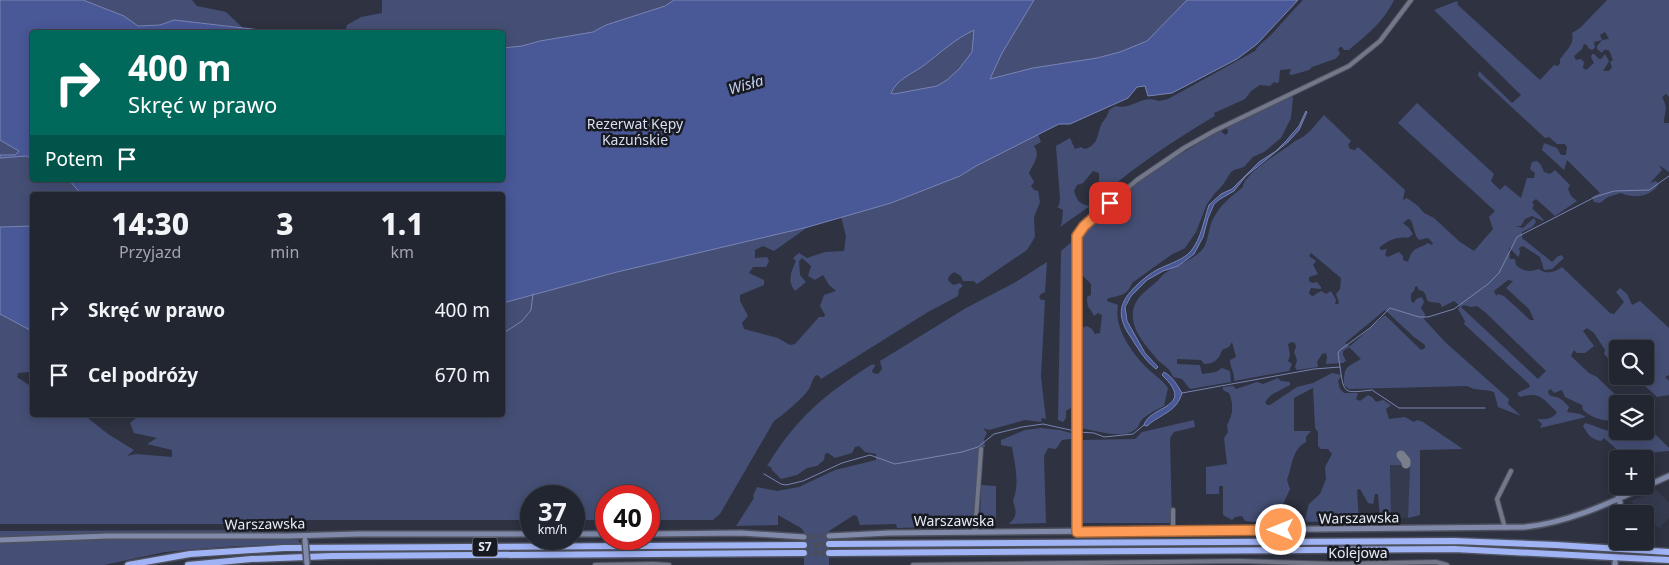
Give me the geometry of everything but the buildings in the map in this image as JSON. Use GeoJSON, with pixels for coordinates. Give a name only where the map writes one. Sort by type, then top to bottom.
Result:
{"type":"FeatureCollection","features":[{"type":"Feature","properties":{"kind":"highway"},"geometry":{"type":"LineString","coordinates":[[829,544],[1454,541],[1669,552]]}},
{"type":"Feature","properties":{"kind":"highway","name":"S7"},"geometry":{"type":"LineString","coordinates":[[128,565],[190,554],[284,548],[804,545]]}},
{"type":"Feature","properties":{"kind":"highway"},"geometry":{"type":"LineString","coordinates":[[829,553],[1454,549],[1669,560]]}},
{"type":"Feature","properties":{"kind":"highway","name":"S7"},"geometry":{"type":"LineString","coordinates":[[188,565],[251,559],[324,557],[804,553]]}},
{"type":"Feature","properties":{"kind":"street"},"geometry":{"type":"LineString","coordinates":[[1077,532],[1077,241],[1081,228],[1137,180],[1184,148],[1214,131],[1349,66],[1380,41],[1411,0]]}},
{"type":"Feature","properties":{"kind":"street"},"geometry":{"type":"LineString","coordinates":[[975,532],[981,449]]}},
{"type":"Feature","properties":{"kind":"street"},"geometry":{"type":"LineString","coordinates":[[1505,528],[1497,499],[1511,471]]}},
{"type":"Feature","properties":{"kind":"street","name":"Warszawska"},"geometry":{"type":"LineString","coordinates":[[829,536],[889,533],[1505,528],[1533,526],[1560,521],[1669,476]]}},
{"type":"Feature","properties":{"kind":"street"},"geometry":{"type":"LineString","coordinates":[[1618,498],[1620,505]]}},
{"type":"Feature","properties":{"kind":"street"},"geometry":{"type":"LineString","coordinates":[[1172,531],[1174,510]]}},
{"type":"Feature","properties":{"kind":"street"},"geometry":{"type":"LineString","coordinates":[[660,534],[741,533],[804,537]]}},
{"type":"Feature","properties":{"kind":"street","name":"Warszawska"},"geometry":{"type":"LineString","coordinates":[[0,540],[59,537],[305,538],[358,534],[520,534]]}},
{"type":"Feature","properties":{"kind":"street"},"geometry":{"type":"LineString","coordinates":[[305,538],[307,564]]}},
{"type":"Feature","properties":{"kind":"street","name":"Kolejowa"},"geometry":{"type":"LineString","coordinates":[[912,565],[1208,562],[1338,564],[1436,562],[1447,565]]}},
{"type":"Feature","properties":{"kind":"street"},"geometry":{"type":"LineString","coordinates":[[595,565],[669,565]]}},
{"type":"Feature","properties":{"kind":"shaded area"},"geometry":{"type":"Polygon","coordinates":[[[1410,464],[1408,518],[1391,518],[1390,465],[1410,464]]]}},
{"type":"Feature","properties":{"kind":"shaded area"},"geometry":{"type":"Polygon","coordinates":[[[1656,490],[1669,502],[1669,518],[1659,528],[1654,523],[1654,505],[1635,505],[1631,501],[1645,495],[1654,495],[1654,491],[1656,490]]]}},
{"type":"Feature","properties":{"kind":"green space"},"geometry":{"type":"Polygon","coordinates":[[[0,0],[107,10],[83,0],[192,0],[197,6],[226,12],[244,29],[174,20],[160,25],[30,30],[30,182],[505,182],[505,30],[346,30],[347,25],[361,17],[382,13],[382,0],[1295,0],[1257,44],[1237,59],[1172,93],[1148,96],[1145,86],[1137,87],[1128,98],[1070,124],[1059,124],[1038,134],[1041,142],[1034,146],[1037,156],[1029,173],[1034,182],[1031,186],[1034,190],[1038,191],[1040,202],[1034,217],[1035,237],[1027,250],[977,284],[974,281],[963,281],[961,276],[954,272],[949,276],[948,280],[953,285],[960,283],[963,286],[959,289],[958,296],[928,312],[821,379],[816,375],[809,389],[793,406],[774,421],[720,514],[713,520],[660,520],[660,485],[595,485],[595,520],[585,520],[585,485],[520,485],[520,520],[311,520],[255,524],[0,524],[0,0]],[[841,217],[808,227],[774,251],[763,246],[755,250],[755,258],[767,257],[769,261],[766,267],[753,267],[749,273],[764,280],[764,285],[740,295],[740,301],[748,316],[742,323],[744,329],[778,338],[790,345],[795,344],[819,317],[824,317],[825,315],[820,306],[824,295],[836,291],[829,285],[823,275],[815,280],[808,276],[811,266],[802,258],[799,261],[800,275],[806,282],[795,291],[790,280],[796,261],[793,258],[799,253],[807,258],[825,252],[844,251],[846,236],[841,217]]]}},
{"type":"Feature","properties":{"kind":"green space"},"geometry":{"type":"Polygon","coordinates":[[[1303,0],[1394,0],[1380,22],[1349,50],[1344,50],[1340,47],[1338,49],[1340,54],[1335,59],[1292,75],[1289,74],[1291,69],[1280,70],[1279,82],[1274,82],[1270,86],[1260,85],[1251,91],[1245,99],[1214,113],[1215,116],[1155,154],[1099,198],[1099,173],[1093,171],[1083,183],[1077,185],[1074,191],[1079,202],[1090,206],[1060,227],[1063,210],[1057,207],[1060,199],[1056,146],[1070,138],[1075,149],[1081,147],[1085,149],[1096,140],[1109,110],[1115,106],[1128,106],[1147,99],[1159,101],[1168,99],[1255,51],[1303,0]]]}},
{"type":"Feature","properties":{"kind":"green space"},"geometry":{"type":"Polygon","coordinates":[[[1607,0],[1669,0],[1669,97],[1666,94],[1662,97],[1666,108],[1664,123],[1669,123],[1669,172],[1659,165],[1662,170],[1650,183],[1656,181],[1659,184],[1651,192],[1642,196],[1621,193],[1608,197],[1600,203],[1594,202],[1592,197],[1600,193],[1567,160],[1564,170],[1542,150],[1544,143],[1557,148],[1561,155],[1566,155],[1567,147],[1565,144],[1557,144],[1549,137],[1545,138],[1478,76],[1479,71],[1512,103],[1521,95],[1434,10],[1457,1],[1458,5],[1540,80],[1554,65],[1558,66],[1560,59],[1571,44],[1572,33],[1580,28],[1607,0]],[[1605,32],[1600,35],[1602,40],[1609,39],[1605,32]],[[1602,40],[1594,42],[1595,48],[1592,50],[1584,44],[1582,49],[1574,56],[1576,60],[1581,59],[1584,62],[1583,68],[1586,70],[1594,63],[1591,57],[1592,54],[1601,59],[1605,54],[1609,61],[1603,71],[1609,71],[1612,67],[1610,62],[1613,60],[1610,52],[1604,50],[1602,53],[1597,49],[1602,40]]]}},
{"type":"Feature","properties":{"kind":"green space"},"geometry":{"type":"Polygon","coordinates":[[[1292,96],[1291,118],[1281,138],[1264,152],[1253,157],[1244,167],[1231,172],[1207,204],[1196,232],[1185,248],[1171,255],[1132,283],[1126,292],[1119,296],[1108,298],[1107,301],[1118,305],[1117,313],[1120,329],[1133,351],[1146,367],[1168,388],[1164,406],[1145,417],[1137,428],[1125,434],[1109,434],[1080,428],[1079,329],[1087,326],[1095,334],[1100,333],[1102,315],[1098,313],[1094,316],[1089,308],[1087,297],[1091,295],[1091,284],[1083,276],[1079,275],[1078,239],[1080,232],[1133,185],[1154,170],[1220,130],[1225,135],[1228,133],[1228,130],[1224,127],[1292,96]]]}},
{"type":"Feature","properties":{"kind":"green space"},"geometry":{"type":"Polygon","coordinates":[[[1417,103],[1494,174],[1491,181],[1500,190],[1505,185],[1521,198],[1527,178],[1534,178],[1535,173],[1530,169],[1532,162],[1537,161],[1544,172],[1550,174],[1555,170],[1570,185],[1568,189],[1571,196],[1577,201],[1555,216],[1536,199],[1532,202],[1534,205],[1532,208],[1544,220],[1532,216],[1525,219],[1521,226],[1515,226],[1523,228],[1534,218],[1536,222],[1532,227],[1522,232],[1522,238],[1552,262],[1561,255],[1564,258],[1552,269],[1544,270],[1540,257],[1523,246],[1519,248],[1520,253],[1518,257],[1509,247],[1510,259],[1515,259],[1516,265],[1527,271],[1539,269],[1551,272],[1562,267],[1610,313],[1614,314],[1624,302],[1616,292],[1620,288],[1627,294],[1632,305],[1640,301],[1669,328],[1669,375],[1665,377],[1669,381],[1669,395],[1657,397],[1644,385],[1654,385],[1654,340],[1609,340],[1609,359],[1604,354],[1605,350],[1594,333],[1587,328],[1583,331],[1594,346],[1585,353],[1577,353],[1574,350],[1571,356],[1616,395],[1609,395],[1609,420],[1604,420],[1587,413],[1583,410],[1582,405],[1565,397],[1562,390],[1554,393],[1551,389],[1548,391],[1549,395],[1560,398],[1569,407],[1567,412],[1586,417],[1540,428],[1542,424],[1537,419],[1549,418],[1557,412],[1541,397],[1527,395],[1520,397],[1517,393],[1530,387],[1529,384],[1464,324],[1465,321],[1458,309],[1460,306],[1454,301],[1442,307],[1440,303],[1430,302],[1427,300],[1424,292],[1419,290],[1417,286],[1411,294],[1411,301],[1414,303],[1416,299],[1422,297],[1424,302],[1421,308],[1425,314],[1424,319],[1445,342],[1509,399],[1508,404],[1521,416],[1498,407],[1494,392],[1467,386],[1349,389],[1344,385],[1345,371],[1349,366],[1361,359],[1349,347],[1343,351],[1346,361],[1343,363],[1326,364],[1326,353],[1322,354],[1317,362],[1318,367],[1297,370],[1295,367],[1297,360],[1294,352],[1296,347],[1295,343],[1292,342],[1288,344],[1290,355],[1288,361],[1292,364],[1289,371],[1234,381],[1230,360],[1236,357],[1232,342],[1229,347],[1222,350],[1215,361],[1210,363],[1204,364],[1201,360],[1177,359],[1177,364],[1200,365],[1202,374],[1216,372],[1222,368],[1230,371],[1231,382],[1190,389],[1182,379],[1173,377],[1168,368],[1156,358],[1138,335],[1134,324],[1133,312],[1136,302],[1163,275],[1203,249],[1212,221],[1221,206],[1243,187],[1250,175],[1265,162],[1304,136],[1324,115],[1351,141],[1348,145],[1350,149],[1355,150],[1358,147],[1405,190],[1403,200],[1407,198],[1424,213],[1434,218],[1460,242],[1474,251],[1493,229],[1489,217],[1495,211],[1398,123],[1417,103]],[[1408,219],[1403,223],[1413,234],[1408,238],[1392,240],[1379,248],[1381,250],[1387,249],[1385,255],[1388,257],[1399,252],[1403,256],[1403,260],[1408,262],[1415,250],[1428,243],[1432,245],[1433,243],[1428,238],[1419,240],[1411,220],[1408,219]],[[1311,253],[1309,256],[1316,261],[1313,265],[1318,274],[1309,277],[1309,281],[1312,283],[1317,282],[1321,289],[1311,288],[1310,295],[1313,296],[1321,291],[1326,294],[1331,291],[1336,300],[1335,304],[1338,304],[1336,294],[1340,289],[1341,278],[1311,253]],[[1508,280],[1494,291],[1496,296],[1498,294],[1504,296],[1530,320],[1534,320],[1529,309],[1506,288],[1513,281],[1508,280]],[[1464,305],[1461,307],[1538,379],[1546,371],[1477,306],[1464,305]],[[1385,310],[1345,343],[1350,346],[1385,315],[1421,350],[1425,348],[1425,345],[1385,310]]]}},
{"type":"Feature","properties":{"kind":"green space"},"geometry":{"type":"Polygon","coordinates":[[[1075,239],[1075,244],[1071,247],[1074,250],[1074,406],[1066,411],[1066,418],[1063,422],[1058,420],[1061,251],[1075,239]]]}},
{"type":"Feature","properties":{"kind":"green space"},"geometry":{"type":"Polygon","coordinates":[[[1047,262],[1045,292],[1039,296],[1041,300],[1045,300],[1041,377],[1046,419],[1042,418],[1041,422],[1025,420],[989,430],[983,428],[987,433],[984,439],[985,447],[980,447],[974,523],[972,526],[897,528],[896,524],[860,525],[857,516],[854,515],[829,531],[829,565],[804,565],[804,532],[801,528],[778,515],[778,525],[736,526],[754,498],[757,487],[777,491],[799,487],[835,470],[876,460],[876,454],[865,452],[859,446],[855,447],[852,453],[835,458],[828,453],[825,454],[824,460],[817,466],[807,468],[797,475],[781,479],[771,467],[767,466],[789,434],[825,397],[871,365],[874,364],[875,366],[872,371],[873,373],[878,374],[882,369],[880,361],[966,308],[1014,283],[1047,262]]]}},
{"type":"Feature","properties":{"kind":"green space"},"geometry":{"type":"Polygon","coordinates":[[[1332,373],[1342,375],[1338,381],[1340,389],[1344,393],[1358,393],[1356,399],[1360,401],[1368,395],[1376,402],[1383,400],[1391,405],[1386,409],[1389,419],[1405,417],[1414,422],[1417,420],[1423,422],[1463,449],[1420,450],[1420,515],[1408,518],[1410,465],[1390,465],[1391,518],[1380,518],[1378,494],[1375,494],[1373,504],[1368,503],[1360,489],[1357,490],[1359,520],[1307,522],[1305,519],[1309,504],[1320,494],[1326,479],[1325,467],[1332,454],[1328,449],[1321,449],[1318,446],[1313,388],[1294,398],[1294,431],[1311,431],[1306,437],[1306,442],[1301,445],[1293,459],[1287,480],[1290,489],[1275,522],[1265,522],[1259,519],[1255,522],[1245,521],[1242,516],[1235,517],[1232,520],[1223,515],[1223,486],[1219,486],[1219,494],[1206,494],[1206,467],[1227,464],[1224,438],[1228,432],[1227,425],[1232,414],[1232,406],[1231,397],[1229,393],[1223,390],[1223,387],[1233,386],[1236,389],[1257,382],[1263,384],[1278,378],[1281,381],[1290,382],[1290,385],[1271,395],[1265,402],[1267,405],[1270,405],[1297,387],[1313,383],[1332,373]]]}},
{"type":"Feature","properties":{"kind":"green space"},"geometry":{"type":"Polygon","coordinates":[[[1194,420],[1195,427],[1174,432],[1170,438],[1172,523],[1082,523],[1080,440],[1135,439],[1142,432],[1194,420]]]}},
{"type":"Feature","properties":{"kind":"green space"},"geometry":{"type":"Polygon","coordinates":[[[1585,423],[1609,431],[1609,440],[1654,440],[1654,433],[1669,448],[1669,451],[1654,452],[1654,450],[1617,450],[1604,438],[1601,441],[1590,436],[1583,426],[1585,423]]]}},
{"type":"Feature","properties":{"kind":"green space"},"geometry":{"type":"Polygon","coordinates":[[[1041,428],[1074,434],[1074,440],[1062,440],[1056,449],[1048,448],[1044,456],[1046,523],[1009,524],[1014,518],[1015,513],[1013,501],[1016,488],[1016,474],[1012,447],[1001,445],[1001,440],[1025,430],[1041,428]]]}},
{"type":"Feature","properties":{"kind":"green space"},"geometry":{"type":"Polygon","coordinates":[[[981,485],[996,486],[996,524],[980,524],[981,485]]]}},
{"type":"Feature","properties":{"kind":"green space"},"geometry":{"type":"Polygon","coordinates":[[[267,530],[258,531],[259,534],[5,538],[0,536],[0,531],[267,530]]]}},
{"type":"Feature","properties":{"kind":"green space"},"geometry":{"type":"Polygon","coordinates":[[[158,538],[292,538],[298,540],[301,544],[236,546],[165,552],[104,565],[0,565],[0,544],[4,542],[158,538]]]}},
{"type":"Feature","properties":{"kind":"water"},"geometry":{"type":"Polygon","coordinates":[[[0,0],[83,0],[124,16],[138,26],[160,25],[174,20],[261,30],[30,30],[30,158],[27,156],[0,158],[0,155],[15,155],[19,151],[0,140],[0,0]]]}},
{"type":"Feature","properties":{"kind":"water","name":"Rezerwat Kępy Kazuńskie"},"geometry":{"type":"Polygon","coordinates":[[[674,0],[1034,0],[1002,53],[990,79],[1033,68],[1097,58],[1120,52],[1147,41],[1187,0],[1298,0],[1257,44],[1237,59],[1172,93],[1148,96],[1145,86],[1137,87],[1128,98],[1070,124],[1059,124],[960,176],[891,203],[808,227],[617,272],[505,302],[505,192],[79,192],[71,182],[505,182],[505,48],[593,32],[606,25],[665,6],[674,0]],[[974,30],[901,80],[891,93],[937,86],[959,69],[972,52],[974,30]]]}},
{"type":"Feature","properties":{"kind":"water"},"geometry":{"type":"Polygon","coordinates":[[[1306,111],[1299,130],[1288,142],[1246,176],[1234,191],[1214,204],[1203,237],[1194,254],[1178,266],[1163,271],[1147,280],[1131,296],[1125,307],[1127,321],[1145,353],[1158,367],[1156,369],[1140,352],[1124,325],[1121,312],[1128,294],[1150,274],[1181,259],[1191,251],[1200,235],[1209,205],[1221,194],[1232,189],[1259,162],[1276,151],[1299,126],[1306,111]]]}},
{"type":"Feature","properties":{"kind":"water"},"geometry":{"type":"Polygon","coordinates":[[[30,226],[30,330],[0,314],[0,227],[30,226]]]}},
{"type":"Feature","properties":{"kind":"water"},"geometry":{"type":"Polygon","coordinates":[[[1164,372],[1172,379],[1182,393],[1172,409],[1147,426],[1144,425],[1148,418],[1173,400],[1175,394],[1172,386],[1162,375],[1164,372]]]}},
{"type":"Feature","properties":{"kind":"waterway"},"geometry":{"type":"LineString","coordinates":[[1340,367],[1338,353],[1340,350],[1370,328],[1390,308],[1419,317],[1428,317],[1454,309],[1488,284],[1499,273],[1517,237],[1595,197],[1614,191],[1649,190],[1669,176]]}},
{"type":"Feature","properties":{"kind":"waterway"},"geometry":{"type":"LineString","coordinates":[[505,332],[522,321],[531,310],[533,294]]}},
{"type":"Feature","properties":{"kind":"waterway"},"geometry":{"type":"LineString","coordinates":[[1182,393],[1314,369],[1340,367],[1344,387],[1347,390],[1356,392],[1372,390],[1399,408],[1485,408]]}},
{"type":"Feature","properties":{"kind":"waterway"},"geometry":{"type":"LineString","coordinates":[[764,474],[786,485],[803,481],[842,463],[870,455],[895,464],[962,452],[978,447],[994,434],[1022,427],[1043,424],[1075,431]]}},
{"type":"Feature","properties":{"kind":"waterway"},"geometry":{"type":"LineString","coordinates":[[1079,432],[1094,433],[1104,437],[1133,434],[1144,425]]}},
{"type":"Feature","properties":{"kind":"taxiway"},"geometry":{"type":"LineString","coordinates":[[1401,455],[1406,464]]}},
{"type":"Feature","properties":{"kind":"tunnel"},"geometry":{"type":"LineString","coordinates":[[804,537],[829,536]]}},
{"type":"Feature","properties":{"kind":"tunnel"},"geometry":{"type":"LineString","coordinates":[[804,545],[829,544]]}},
{"type":"Feature","properties":{"kind":"tunnel"},"geometry":{"type":"LineString","coordinates":[[1615,559],[1616,550]]}},
{"type":"Feature","properties":{"kind":"tunnel"},"geometry":{"type":"LineString","coordinates":[[804,553],[829,553]]}},
{"type":"Feature","properties":{"kind":"route"},"geometry":{"type":"LineString","coordinates":[[1110,203],[1084,226],[1077,236],[1077,532],[1281,530]]}},
{"type":"Feature","properties":{"kind":"water label","name":"Wisła"},"geometry":{"type":"Point","coordinates":[746,85]}}]}
